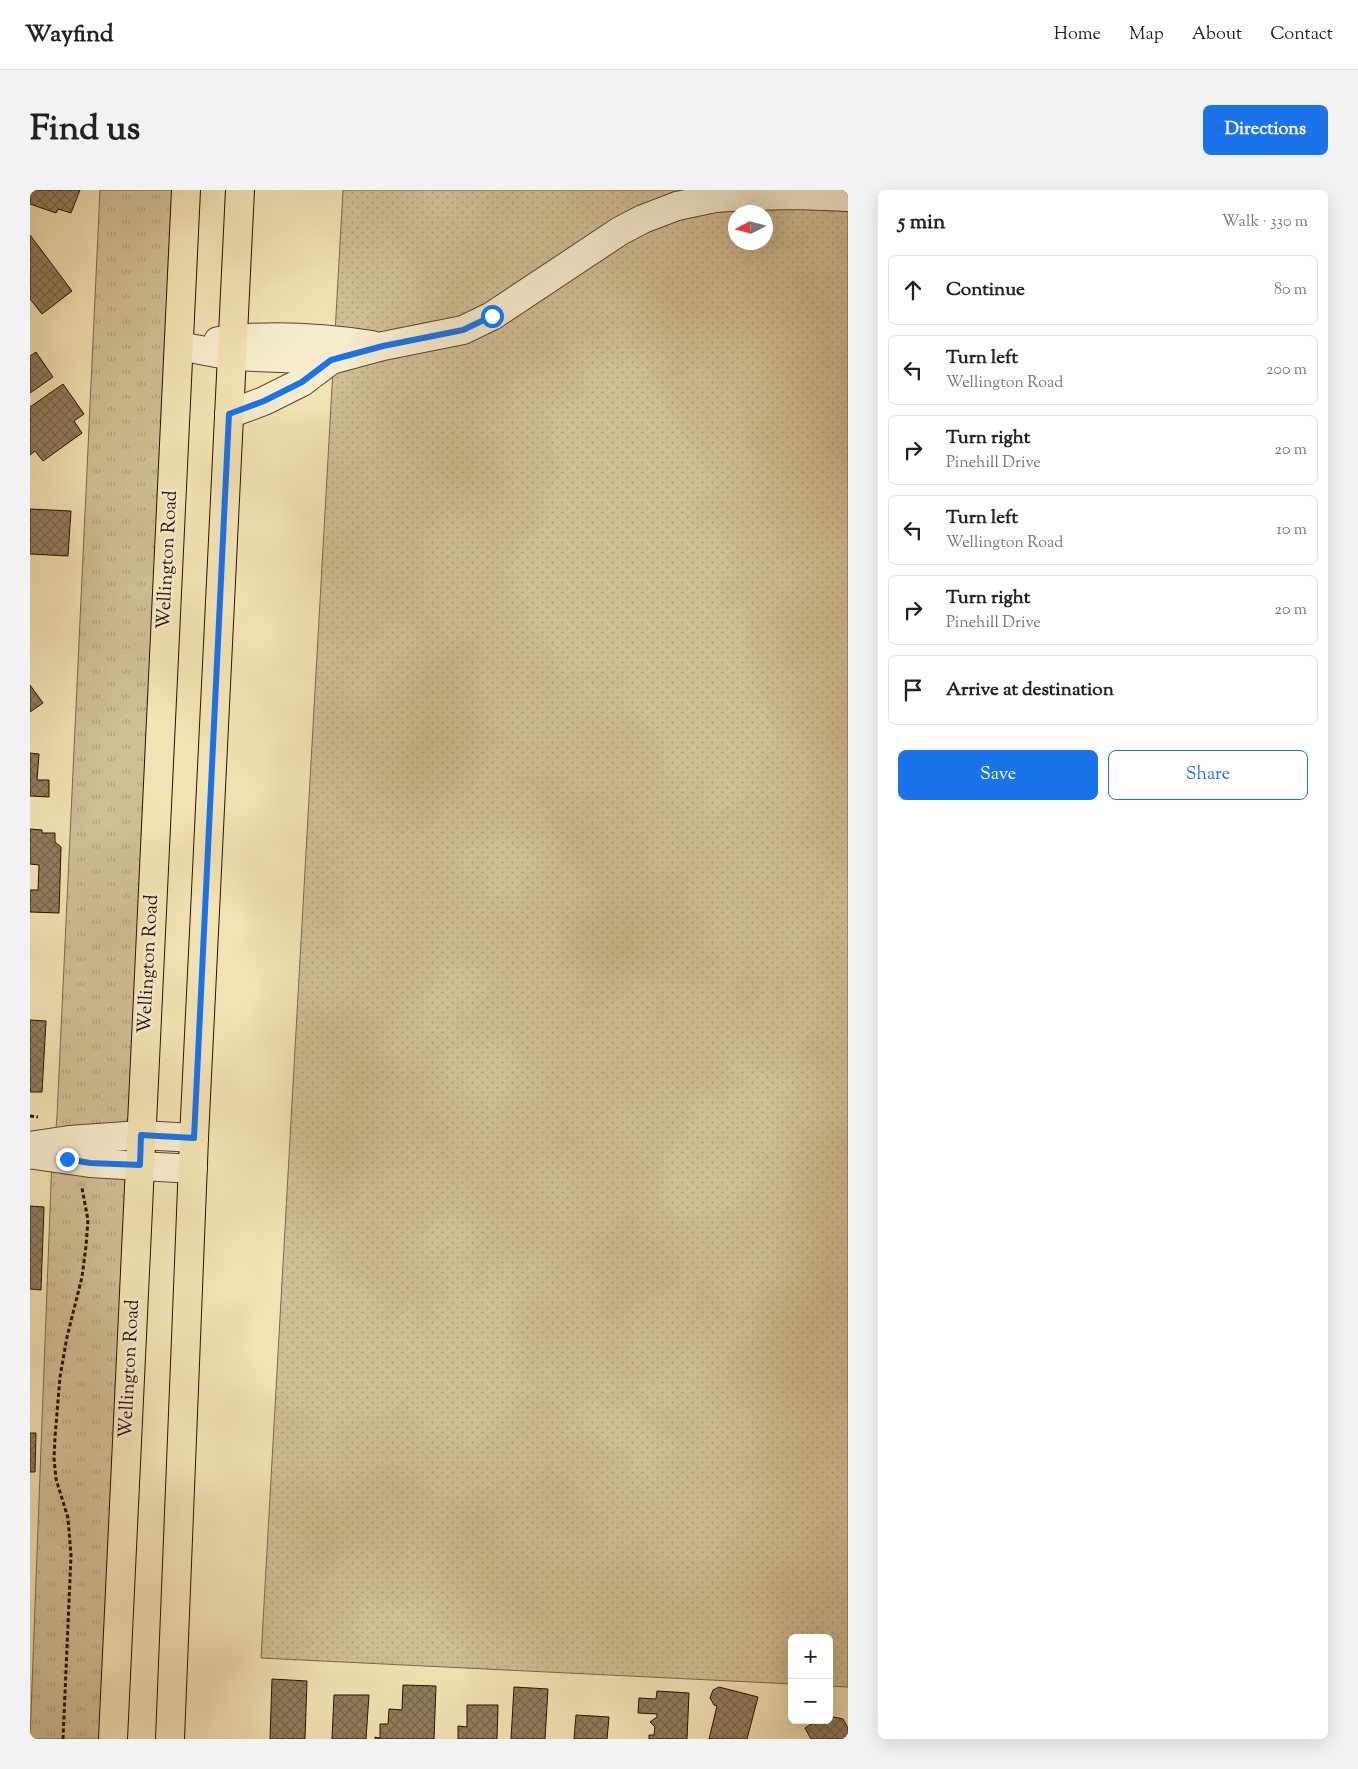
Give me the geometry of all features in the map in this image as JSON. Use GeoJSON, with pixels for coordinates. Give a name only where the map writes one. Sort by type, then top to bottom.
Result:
{"type":"FeatureCollection","features":[{"type":"Feature","properties":{"kind":"main road","name":"Wellington Road"},"geometry":{"type":"LineString","coordinates":[[113,1739],[186,190]]}},
{"type":"Feature","properties":{"kind":"main road"},"geometry":{"type":"LineString","coordinates":[[170,1739],[194,1138],[240,190]]}},
{"type":"Feature","properties":{"kind":"street"},"geometry":{"type":"LineString","coordinates":[[229,414],[264,401],[302,382],[331,360],[383,346],[463,330],[492,316],[620,231],[643,219],[678,206],[714,198],[745,196],[797,195],[848,197]]}},
{"type":"Feature","properties":{"kind":"street"},"geometry":{"type":"LineString","coordinates":[[233,347],[304,337],[383,346]]}},
{"type":"Feature","properties":{"kind":"street"},"geometry":{"type":"LineString","coordinates":[[179,346],[233,347],[331,360]]}},
{"type":"Feature","properties":{"kind":"street"},"geometry":{"type":"LineString","coordinates":[[30,1146],[69,1140],[141,1135],[194,1138]]}},
{"type":"Feature","properties":{"kind":"street"},"geometry":{"type":"LineString","coordinates":[[30,1154],[90,1163],[193,1169]]}},
{"type":"Feature","properties":{"kind":"path"},"geometry":{"type":"LineString","coordinates":[[63,1739],[71,1556],[68,1518],[56,1479],[54,1451],[60,1377],[67,1337],[82,1277],[86,1246],[88,1220],[82,1185]]}},
{"type":"Feature","properties":{"kind":"green space"},"geometry":{"type":"Polygon","coordinates":[[[100,190],[186,190],[141,1135],[54,1152],[57,1116],[100,190]]]}},
{"type":"Feature","properties":{"kind":"green space"},"geometry":{"type":"Polygon","coordinates":[[[343,190],[848,190],[848,1687],[833,1686],[833,1634],[788,1634],[788,1684],[261,1658],[343,190]]]}},
{"type":"Feature","properties":{"kind":"green space"},"geometry":{"type":"Polygon","coordinates":[[[52,1157],[140,1165],[113,1739],[30,1739],[52,1157]]]}},
{"type":"Feature","properties":{"kind":"building"},"geometry":{"type":"Polygon","coordinates":[[[30,190],[80,190],[71,213],[58,209],[56,213],[30,204],[30,190]]]}},
{"type":"Feature","properties":{"kind":"building"},"geometry":{"type":"Polygon","coordinates":[[[30,235],[72,291],[42,314],[30,299],[30,235]]]}},
{"type":"Feature","properties":{"kind":"building"},"geometry":{"type":"Polygon","coordinates":[[[36,352],[53,377],[30,393],[30,356],[36,352]]]}},
{"type":"Feature","properties":{"kind":"building"},"geometry":{"type":"Polygon","coordinates":[[[63,384],[84,414],[74,421],[82,433],[43,461],[35,451],[30,455],[30,407],[63,384]]]}},
{"type":"Feature","properties":{"kind":"building"},"geometry":{"type":"Polygon","coordinates":[[[30,509],[71,511],[68,556],[30,554],[30,509]]]}},
{"type":"Feature","properties":{"kind":"building"},"geometry":{"type":"Polygon","coordinates":[[[30,685],[43,703],[30,712],[30,685]]]}},
{"type":"Feature","properties":{"kind":"building"},"geometry":{"type":"Polygon","coordinates":[[[30,753],[39,754],[37,780],[49,780],[49,797],[30,796],[30,753]]]}},
{"type":"Feature","properties":{"kind":"building"},"geometry":{"type":"Polygon","coordinates":[[[30,829],[42,830],[42,833],[55,833],[55,842],[61,847],[59,913],[30,912],[30,890],[38,890],[39,865],[30,864],[30,829]]]}},
{"type":"Feature","properties":{"kind":"building"},"geometry":{"type":"Polygon","coordinates":[[[30,1020],[46,1021],[42,1092],[30,1092],[30,1020]]]}},
{"type":"Feature","properties":{"kind":"building"},"geometry":{"type":"Polygon","coordinates":[[[30,1206],[44,1207],[41,1290],[30,1289],[30,1206]]]}},
{"type":"Feature","properties":{"kind":"building"},"geometry":{"type":"Polygon","coordinates":[[[30,1433],[36,1433],[35,1472],[30,1472],[30,1433]]]}},
{"type":"Feature","properties":{"kind":"building"},"geometry":{"type":"Polygon","coordinates":[[[272,1679],[307,1681],[305,1739],[270,1739],[272,1679]]]}},
{"type":"Feature","properties":{"kind":"building"},"geometry":{"type":"Polygon","coordinates":[[[403,1685],[436,1686],[434,1739],[375,1739],[375,1737],[380,1738],[380,1724],[388,1724],[389,1709],[402,1710],[403,1685]]]}},
{"type":"Feature","properties":{"kind":"building"},"geometry":{"type":"Polygon","coordinates":[[[514,1687],[548,1689],[545,1739],[511,1739],[514,1687]]]}},
{"type":"Feature","properties":{"kind":"building"},"geometry":{"type":"Polygon","coordinates":[[[719,1687],[758,1697],[747,1739],[709,1739],[717,1706],[714,1705],[710,1698],[713,1690],[719,1687]]]}},
{"type":"Feature","properties":{"kind":"building"},"geometry":{"type":"Polygon","coordinates":[[[657,1691],[689,1693],[687,1739],[649,1739],[649,1735],[654,1735],[655,1727],[650,1722],[657,1717],[657,1714],[638,1713],[639,1698],[656,1699],[657,1691]]]}},
{"type":"Feature","properties":{"kind":"building"},"geometry":{"type":"Polygon","coordinates":[[[334,1695],[369,1695],[366,1739],[332,1739],[334,1695]]]}},
{"type":"Feature","properties":{"kind":"building"},"geometry":{"type":"Polygon","coordinates":[[[467,1705],[498,1705],[497,1739],[458,1739],[458,1726],[467,1727],[467,1705]]]}},
{"type":"Feature","properties":{"kind":"building"},"geometry":{"type":"Polygon","coordinates":[[[576,1715],[609,1717],[607,1739],[574,1739],[576,1715]]]}},
{"type":"Feature","properties":{"kind":"building"},"geometry":{"type":"Polygon","coordinates":[[[833,1717],[843,1719],[848,1728],[848,1736],[843,1739],[811,1739],[805,1728],[812,1724],[833,1724],[833,1717]]]}},
{"type":"Feature","properties":{"kind":"route"},"geometry":{"type":"LineString","coordinates":[[67,1159],[90,1163],[140,1165],[141,1135],[194,1138],[229,414],[264,401],[302,382],[331,360],[383,346],[463,330],[492,316]]}}]}
